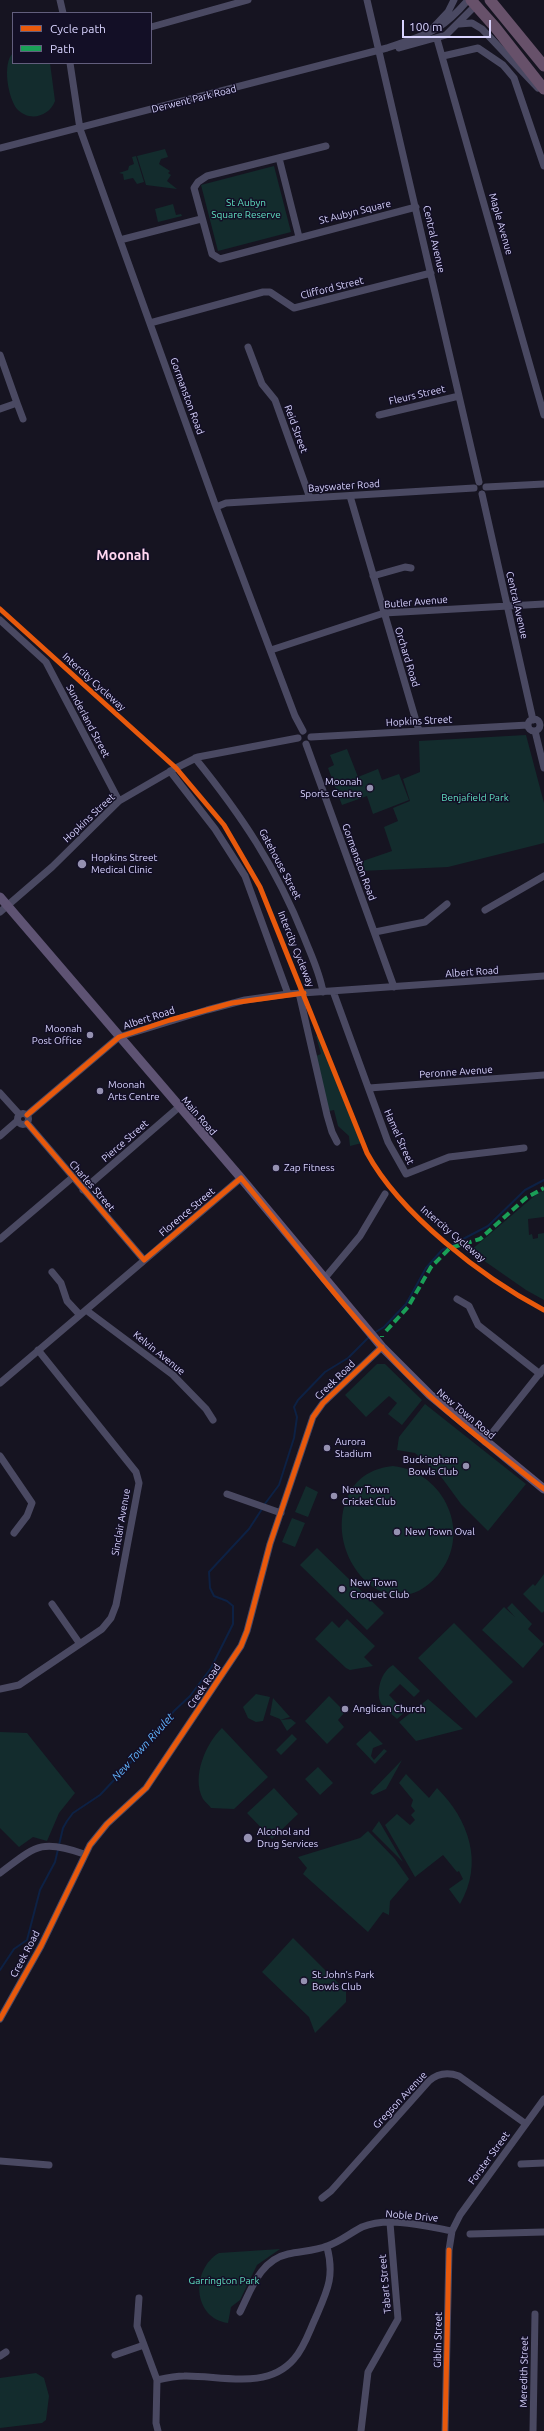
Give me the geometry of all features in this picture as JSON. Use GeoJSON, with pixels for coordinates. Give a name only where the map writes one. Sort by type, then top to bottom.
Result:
{"type":"FeatureCollection","features":[{"type":"Feature","properties":{"kind":"highway"},"geometry":{"type":"LineString","coordinates":[[490,0],[544,66]]}},
{"type":"Feature","properties":{"kind":"highway"},"geometry":{"type":"LineString","coordinates":[[474,1],[544,89]]}},
{"type":"Feature","properties":{"kind":"main road","name":"Main Road"},"geometry":{"type":"LineString","coordinates":[[0,897],[4,909],[119,1037],[241,1178],[379,1344]]}},
{"type":"Feature","properties":{"kind":"main road","name":"New Town Road"},"geometry":{"type":"LineString","coordinates":[[379,1344],[430,1395],[485,1442],[544,1489]]}},
{"type":"Feature","properties":{"kind":"street"},"geometry":{"type":"LineString","coordinates":[[60,0],[63,12]]}},
{"type":"Feature","properties":{"kind":"street"},"geometry":{"type":"LineString","coordinates":[[152,27],[248,0]]}},
{"type":"Feature","properties":{"kind":"street","name":"Central Avenue"},"geometry":{"type":"LineString","coordinates":[[368,0],[378,51],[416,207],[459,396],[477,485]]}},
{"type":"Feature","properties":{"kind":"street"},"geometry":{"type":"LineString","coordinates":[[422,36],[444,18],[454,0]]}},
{"type":"Feature","properties":{"kind":"street"},"geometry":{"type":"LineString","coordinates":[[498,0],[500,13]]}},
{"type":"Feature","properties":{"kind":"street","name":"Derwent Park Road"},"geometry":{"type":"LineString","coordinates":[[387,48],[400,48],[437,39],[446,35],[459,24],[474,1]]}},
{"type":"Feature","properties":{"kind":"street","name":"Derwent Park Road"},"geometry":{"type":"LineString","coordinates":[[0,148],[378,51],[422,36],[441,27],[474,1]]}},
{"type":"Feature","properties":{"kind":"street"},"geometry":{"type":"LineString","coordinates":[[459,24],[472,24],[482,29],[513,64],[544,93]]}},
{"type":"Feature","properties":{"kind":"street","name":"Maple Avenue"},"geometry":{"type":"LineString","coordinates":[[437,39],[544,415]]}},
{"type":"Feature","properties":{"kind":"street"},"geometry":{"type":"LineString","coordinates":[[443,56],[478,48],[508,70],[514,78],[544,166]]}},
{"type":"Feature","properties":{"kind":"street","name":"Gormanston Road"},"geometry":{"type":"LineString","coordinates":[[70,64],[80,128],[216,507],[295,716],[303,731]]}},
{"type":"Feature","properties":{"kind":"street","name":"St Aubyn Square"},"geometry":{"type":"LineString","coordinates":[[326,146],[207,176],[198,182],[194,188],[212,254],[220,258],[416,207]]}},
{"type":"Feature","properties":{"kind":"street"},"geometry":{"type":"LineString","coordinates":[[279,158],[299,237]]}},
{"type":"Feature","properties":{"kind":"street"},"geometry":{"type":"LineString","coordinates":[[120,240],[201,218]]}},
{"type":"Feature","properties":{"kind":"street","name":"Clifford Street"},"geometry":{"type":"LineString","coordinates":[[150,323],[263,292],[270,292],[294,308],[431,273]]}},
{"type":"Feature","properties":{"kind":"street","name":"Reid Street"},"geometry":{"type":"LineString","coordinates":[[248,347],[262,384],[275,400],[310,498]]}},
{"type":"Feature","properties":{"kind":"street"},"geometry":{"type":"LineString","coordinates":[[0,355],[23,419]]}},
{"type":"Feature","properties":{"kind":"street","name":"Fleurs Street"},"geometry":{"type":"LineString","coordinates":[[379,415],[459,396]]}},
{"type":"Feature","properties":{"kind":"street"},"geometry":{"type":"LineString","coordinates":[[0,409],[17,403]]}},
{"type":"Feature","properties":{"kind":"street"},"geometry":{"type":"LineString","coordinates":[[484,484],[486,488],[482,494],[476,493],[477,485],[484,484]]}},
{"type":"Feature","properties":{"kind":"street"},"geometry":{"type":"LineString","coordinates":[[486,488],[544,484]]}},
{"type":"Feature","properties":{"kind":"street","name":"Bayswater Road"},"geometry":{"type":"LineString","coordinates":[[216,507],[226,503],[350,496],[477,485]]}},
{"type":"Feature","properties":{"kind":"street","name":"Central Avenue"},"geometry":{"type":"LineString","coordinates":[[482,494],[531,722]]}},
{"type":"Feature","properties":{"kind":"street","name":"Orchard Road"},"geometry":{"type":"LineString","coordinates":[[350,496],[419,731]]}},
{"type":"Feature","properties":{"kind":"street"},"geometry":{"type":"LineString","coordinates":[[373,576],[399,568],[411,568]]}},
{"type":"Feature","properties":{"kind":"street","name":"Butler Avenue"},"geometry":{"type":"LineString","coordinates":[[271,650],[384,614],[544,604]]}},
{"type":"Feature","properties":{"kind":"street","name":"Sunderland Street"},"geometry":{"type":"LineString","coordinates":[[0,620],[46,662],[120,801]]}},
{"type":"Feature","properties":{"kind":"street"},"geometry":{"type":"LineString","coordinates":[[538,721],[542,725],[535,731],[530,730],[531,722],[538,721]]}},
{"type":"Feature","properties":{"kind":"street","name":"Hopkins Street"},"geometry":{"type":"LineString","coordinates":[[311,737],[419,731],[531,722]]}},
{"type":"Feature","properties":{"kind":"street"},"geometry":{"type":"LineString","coordinates":[[303,731],[309,732],[311,737],[306,744],[301,743],[298,738],[303,731]]}},
{"type":"Feature","properties":{"kind":"street"},"geometry":{"type":"LineString","coordinates":[[535,731],[544,768]]}},
{"type":"Feature","properties":{"kind":"street","name":"Hopkins Street"},"geometry":{"type":"LineString","coordinates":[[4,909],[120,801],[170,771],[195,758],[298,738]]}},
{"type":"Feature","properties":{"kind":"street","name":"Gormanston Road"},"geometry":{"type":"LineString","coordinates":[[306,744],[394,987]]}},
{"type":"Feature","properties":{"kind":"street","name":"Gatehouse Street"},"geometry":{"type":"LineString","coordinates":[[195,758],[242,818],[271,866],[296,915],[320,977],[323,992]]}},
{"type":"Feature","properties":{"kind":"street"},"geometry":{"type":"LineString","coordinates":[[170,771],[215,829],[245,876],[288,994]]}},
{"type":"Feature","properties":{"kind":"street"},"geometry":{"type":"LineString","coordinates":[[485,910],[544,876]]}},
{"type":"Feature","properties":{"kind":"street"},"geometry":{"type":"LineString","coordinates":[[375,932],[425,922],[447,904]]}},
{"type":"Feature","properties":{"kind":"street","name":"Albert Road"},"geometry":{"type":"LineString","coordinates":[[27,1119],[119,1037],[170,1020],[232,1003],[288,994],[544,976]]}},
{"type":"Feature","properties":{"kind":"street","name":"Hamel Street"},"geometry":{"type":"LineString","coordinates":[[333,991],[388,1142],[406,1174],[449,1157],[524,1148]]}},
{"type":"Feature","properties":{"kind":"street"},"geometry":{"type":"LineString","coordinates":[[299,993],[327,1115],[337,1142]]}},
{"type":"Feature","properties":{"kind":"street","name":"Peronne Avenue"},"geometry":{"type":"LineString","coordinates":[[369,1088],[544,1075]]}},
{"type":"Feature","properties":{"kind":"street"},"geometry":{"type":"LineString","coordinates":[[0,1093],[18,1118],[22,1124],[27,1119],[22,1113],[18,1118],[0,1136]]}},
{"type":"Feature","properties":{"kind":"street","name":"Pierce Street"},"geometry":{"type":"LineString","coordinates":[[83,1190],[179,1107]]}},
{"type":"Feature","properties":{"kind":"street","name":"Charles Street"},"geometry":{"type":"LineString","coordinates":[[27,1119],[83,1190],[144,1260]]}},
{"type":"Feature","properties":{"kind":"street"},"geometry":{"type":"LineString","coordinates":[[0,1239],[73,1177]]}},
{"type":"Feature","properties":{"kind":"street","name":"Florence Street"},"geometry":{"type":"LineString","coordinates":[[0,1383],[241,1178]]}},
{"type":"Feature","properties":{"kind":"street"},"geometry":{"type":"LineString","coordinates":[[324,1279],[360,1236],[385,1194]]}},
{"type":"Feature","properties":{"kind":"street"},"geometry":{"type":"LineString","coordinates":[[52,1272],[62,1283],[67,1301],[80,1315]]}},
{"type":"Feature","properties":{"kind":"street"},"geometry":{"type":"LineString","coordinates":[[457,1300],[469,1306],[478,1325],[542,1371],[485,1442]]}},
{"type":"Feature","properties":{"kind":"street","name":"Kelvin Avenue"},"geometry":{"type":"LineString","coordinates":[[86,1310],[173,1375],[206,1409],[213,1420]]}},
{"type":"Feature","properties":{"kind":"street","name":"Creek Road"},"geometry":{"type":"LineString","coordinates":[[0,2019],[41,1946],[84,1854],[103,1828],[146,1788],[241,1646],[281,1513],[316,1412],[379,1344]]}},
{"type":"Feature","properties":{"kind":"street","name":"Sinclair Avenue"},"geometry":{"type":"LineString","coordinates":[[0,1689],[19,1685],[105,1626],[115,1610],[139,1479],[136,1472],[38,1350]]}},
{"type":"Feature","properties":{"kind":"street"},"geometry":{"type":"LineString","coordinates":[[0,1456],[32,1503],[27,1516],[14,1533]]}},
{"type":"Feature","properties":{"kind":"street"},"geometry":{"type":"LineString","coordinates":[[227,1494],[281,1513]]}},
{"type":"Feature","properties":{"kind":"street"},"geometry":{"type":"LineString","coordinates":[[52,1604],[80,1644]]}},
{"type":"Feature","properties":{"kind":"street"},"geometry":{"type":"LineString","coordinates":[[0,1873],[33,1849],[48,1846],[84,1854]]}},
{"type":"Feature","properties":{"kind":"street","name":"Gregson Avenue"},"geometry":{"type":"LineString","coordinates":[[322,2198],[331,2191],[429,2080],[437,2075],[447,2073],[459,2076],[526,2124]]}},
{"type":"Feature","properties":{"kind":"street","name":"Forster Street"},"geometry":{"type":"LineString","coordinates":[[452,2231],[467,2206],[544,2099]]}},
{"type":"Feature","properties":{"kind":"street"},"geometry":{"type":"LineString","coordinates":[[0,2161],[49,2165]]}},
{"type":"Feature","properties":{"kind":"street"},"geometry":{"type":"LineString","coordinates":[[521,2164],[544,2163]]}},
{"type":"Feature","properties":{"kind":"street","name":"Noble Drive"},"geometry":{"type":"LineString","coordinates":[[240,2312],[256,2278],[274,2260],[288,2254],[327,2247],[364,2227],[390,2223],[422,2225],[452,2231]]}},
{"type":"Feature","properties":{"kind":"street","name":"Tabart Street"},"geometry":{"type":"LineString","coordinates":[[361,2431],[368,2372],[398,2319],[390,2223]]}},
{"type":"Feature","properties":{"kind":"street","name":"Giblin Street"},"geometry":{"type":"LineString","coordinates":[[445,2431],[449,2250],[452,2231]]}},
{"type":"Feature","properties":{"kind":"street"},"geometry":{"type":"LineString","coordinates":[[470,2234],[544,2232]]}},
{"type":"Feature","properties":{"kind":"street"},"geometry":{"type":"LineString","coordinates":[[157,2380],[185,2376],[250,2379],[272,2373],[288,2366],[300,2351],[328,2288],[331,2266],[327,2247]]}},
{"type":"Feature","properties":{"kind":"street"},"geometry":{"type":"LineString","coordinates":[[139,2298],[136,2320],[157,2380],[156,2418],[158,2431]]}},
{"type":"Feature","properties":{"kind":"street","name":"Meredith Street"},"geometry":{"type":"LineString","coordinates":[[533,2431],[535,2314]]}},
{"type":"Feature","properties":{"kind":"street"},"geometry":{"type":"LineString","coordinates":[[115,2355],[144,2345]]}},
{"type":"Feature","properties":{"kind":"green space"},"geometry":{"type":"Polygon","coordinates":[[[12,55],[12,64],[50,64],[55,101],[44,114],[38,116],[27,115],[17,109],[9,89],[7,72],[12,55]]]}},
{"type":"Feature","properties":{"kind":"green space"},"geometry":{"type":"Polygon","coordinates":[[[165,149],[168,157],[161,159],[159,164],[170,171],[168,173],[171,175],[167,181],[177,189],[146,185],[137,156],[165,149]]]}},
{"type":"Feature","properties":{"kind":"green space"},"geometry":{"type":"Polygon","coordinates":[[[136,156],[144,182],[137,184],[133,178],[124,180],[123,174],[119,173],[128,170],[129,166],[134,164],[132,157],[136,156]]]}},
{"type":"Feature","properties":{"kind":"green space","name":"St Aubyn Square Reserve"},"geometry":{"type":"Polygon","coordinates":[[[274,166],[291,232],[218,251],[201,185],[274,166]]]}},
{"type":"Feature","properties":{"kind":"green space"},"geometry":{"type":"Polygon","coordinates":[[[173,204],[176,215],[181,214],[182,216],[158,222],[155,209],[173,204]]]}},
{"type":"Feature","properties":{"kind":"green space","name":"Benjafield Park"},"geometry":{"type":"Polygon","coordinates":[[[526,735],[544,803],[544,843],[448,867],[360,871],[357,863],[392,851],[384,827],[398,821],[393,808],[410,801],[403,779],[420,772],[419,741],[526,735]]]}},
{"type":"Feature","properties":{"kind":"green space","name":"Moonah Sports Centre"},"geometry":{"type":"Polygon","coordinates":[[[347,749],[358,777],[378,769],[382,780],[399,774],[409,800],[373,814],[367,796],[342,805],[328,768],[334,765],[330,755],[347,749]]]}},
{"type":"Feature","properties":{"kind":"green space"},"geometry":{"type":"Polygon","coordinates":[[[319,1035],[362,1143],[350,1146],[349,1136],[338,1126],[334,1110],[329,1111],[316,1056],[321,1054],[316,1036],[319,1035]]]}},
{"type":"Feature","properties":{"kind":"green space"},"geometry":{"type":"Polygon","coordinates":[[[544,1191],[544,1217],[528,1219],[529,1235],[532,1234],[533,1239],[538,1238],[538,1234],[544,1233],[544,1300],[526,1290],[470,1251],[539,1192],[544,1191]]]}},
{"type":"Feature","properties":{"kind":"green space"},"geometry":{"type":"Polygon","coordinates":[[[377,1364],[385,1364],[422,1400],[402,1425],[388,1414],[397,1403],[389,1396],[366,1417],[345,1395],[377,1364]]]}},
{"type":"Feature","properties":{"kind":"green space","name":"Buckingham Bowls Club"},"geometry":{"type":"Polygon","coordinates":[[[425,1404],[526,1484],[488,1531],[461,1504],[442,1478],[415,1453],[397,1450],[399,1437],[425,1404]]]}},
{"type":"Feature","properties":{"kind":"green space","name":"New Town Oval"},"geometry":{"type":"Polygon","coordinates":[[[393,1466],[411,1471],[427,1480],[439,1492],[448,1507],[453,1524],[453,1542],[448,1559],[438,1575],[419,1591],[399,1596],[380,1591],[364,1579],[351,1561],[343,1540],[342,1517],[349,1494],[357,1482],[373,1471],[393,1466]]]}},
{"type":"Feature","properties":{"kind":"green space"},"geometry":{"type":"Polygon","coordinates":[[[306,1486],[318,1492],[308,1517],[295,1512],[306,1486]]]}},
{"type":"Feature","properties":{"kind":"green space"},"geometry":{"type":"Polygon","coordinates":[[[292,1518],[305,1523],[295,1547],[282,1542],[292,1518]]]}},
{"type":"Feature","properties":{"kind":"green space","name":"New Town Croquet Club"},"geometry":{"type":"Polygon","coordinates":[[[317,1548],[384,1613],[367,1630],[300,1565],[317,1548]]]}},
{"type":"Feature","properties":{"kind":"green space"},"geometry":{"type":"Polygon","coordinates":[[[544,1574],[544,1611],[542,1613],[523,1594],[533,1584],[535,1586],[544,1574]]]}},
{"type":"Feature","properties":{"kind":"green space"},"geometry":{"type":"Polygon","coordinates":[[[512,1603],[532,1624],[528,1629],[544,1644],[523,1668],[482,1630],[504,1607],[515,1617],[507,1608],[512,1603]]]}},
{"type":"Feature","properties":{"kind":"green space"},"geometry":{"type":"Polygon","coordinates":[[[347,1619],[375,1646],[364,1657],[373,1666],[350,1670],[315,1639],[332,1621],[339,1628],[347,1619]]]}},
{"type":"Feature","properties":{"kind":"green space"},"geometry":{"type":"Polygon","coordinates":[[[454,1623],[513,1682],[476,1718],[418,1658],[454,1623]]]}},
{"type":"Feature","properties":{"kind":"green space"},"geometry":{"type":"Polygon","coordinates":[[[393,1665],[420,1691],[414,1697],[400,1684],[389,1695],[405,1712],[397,1719],[383,1706],[379,1696],[379,1686],[383,1676],[393,1665]]]}},
{"type":"Feature","properties":{"kind":"green space"},"geometry":{"type":"Polygon","coordinates":[[[256,1694],[270,1697],[263,1721],[256,1722],[248,1718],[243,1707],[256,1694]]]}},
{"type":"Feature","properties":{"kind":"green space"},"geometry":{"type":"Polygon","coordinates":[[[329,1696],[345,1712],[338,1720],[344,1727],[327,1744],[305,1721],[329,1696]]]}},
{"type":"Feature","properties":{"kind":"green space"},"geometry":{"type":"Polygon","coordinates":[[[273,1698],[290,1717],[280,1720],[270,1715],[273,1698]]]}},
{"type":"Feature","properties":{"kind":"green space"},"geometry":{"type":"Polygon","coordinates":[[[428,1699],[463,1729],[416,1741],[399,1722],[428,1699]]]}},
{"type":"Feature","properties":{"kind":"green space"},"geometry":{"type":"Polygon","coordinates":[[[291,1719],[296,1723],[287,1731],[281,1720],[291,1719]]]}},
{"type":"Feature","properties":{"kind":"green space"},"geometry":{"type":"Polygon","coordinates":[[[222,1728],[268,1777],[234,1809],[211,1808],[203,1799],[200,1790],[199,1781],[202,1761],[211,1742],[222,1728]]]}},
{"type":"Feature","properties":{"kind":"green space"},"geometry":{"type":"Polygon","coordinates":[[[370,1731],[383,1744],[373,1748],[371,1756],[374,1760],[384,1749],[387,1751],[375,1764],[356,1744],[370,1731]]]}},
{"type":"Feature","properties":{"kind":"green space"},"geometry":{"type":"Polygon","coordinates":[[[0,1732],[27,1733],[75,1793],[59,1813],[47,1841],[33,1837],[19,1847],[0,1828],[0,1732]]]}},
{"type":"Feature","properties":{"kind":"green space"},"geometry":{"type":"Polygon","coordinates":[[[292,1734],[297,1739],[281,1755],[276,1750],[292,1734]]]}},
{"type":"Feature","properties":{"kind":"green space"},"geometry":{"type":"Polygon","coordinates":[[[402,1760],[386,1789],[373,1795],[370,1793],[402,1760]]]}},
{"type":"Feature","properties":{"kind":"green space"},"geometry":{"type":"Polygon","coordinates":[[[318,1767],[333,1783],[320,1795],[305,1779],[318,1767]]]}},
{"type":"Feature","properties":{"kind":"green space"},"geometry":{"type":"Polygon","coordinates":[[[406,1774],[429,1798],[437,1788],[448,1800],[465,1828],[470,1843],[472,1858],[471,1873],[467,1889],[460,1904],[449,1889],[463,1879],[459,1871],[457,1872],[443,1855],[415,1877],[385,1825],[397,1814],[410,1825],[415,1820],[411,1815],[415,1811],[411,1806],[413,1800],[399,1783],[406,1774]]]}},
{"type":"Feature","properties":{"kind":"green space"},"geometry":{"type":"Polygon","coordinates":[[[274,1788],[298,1814],[272,1839],[247,1813],[274,1788]]]}},
{"type":"Feature","properties":{"kind":"green space"},"geometry":{"type":"Polygon","coordinates":[[[379,1821],[403,1862],[372,1831],[379,1821]]]}},
{"type":"Feature","properties":{"kind":"green space"},"geometry":{"type":"Polygon","coordinates":[[[368,1831],[395,1859],[409,1879],[390,1901],[389,1915],[383,1912],[368,1932],[303,1874],[307,1868],[298,1857],[360,1838],[368,1831]]]}},
{"type":"Feature","properties":{"kind":"green space","name":"St John's Park Bowls Club"},"geometry":{"type":"Polygon","coordinates":[[[293,1938],[346,1991],[346,2002],[315,2033],[309,2017],[262,1972],[293,1938]]]}},
{"type":"Feature","properties":{"kind":"green space","name":"Garrington Park"},"geometry":{"type":"Polygon","coordinates":[[[280,2249],[257,2265],[240,2300],[231,2307],[228,2323],[216,2319],[207,2312],[202,2303],[200,2281],[210,2260],[219,2253],[280,2249]]]}},
{"type":"Feature","properties":{"kind":"green space"},"geometry":{"type":"Polygon","coordinates":[[[36,2373],[44,2378],[49,2396],[46,2420],[42,2423],[0,2428],[0,2378],[36,2373]]]}},
{"type":"Feature","properties":{"kind":"waterway","name":"New Town Rivulet"},"geometry":{"type":"LineString","coordinates":[[374,1333],[384,1327],[406,1304],[426,1268],[442,1250],[488,1226],[525,1190],[544,1180]]}},
{"type":"Feature","properties":{"kind":"waterway","name":"New Town Rivulet"},"geometry":{"type":"LineString","coordinates":[[264,1505],[279,1485],[294,1438],[297,1417],[294,1407],[298,1400],[325,1372],[348,1358],[369,1337]]}},
{"type":"Feature","properties":{"kind":"waterway","name":"New Town Rivulet"},"geometry":{"type":"LineString","coordinates":[[0,1970],[14,1949],[27,1940],[40,1890],[55,1862],[63,1828],[67,1821],[73,1813],[100,1795],[146,1746],[174,1711],[190,1696],[211,1668],[233,1624],[233,1606],[227,1601],[214,1596],[210,1588],[209,1572],[249,1529],[262,1509]]}},
{"type":"Feature","properties":{"kind":"marked path"},"geometry":{"type":"LineString","coordinates":[[386,1331],[408,1307],[431,1267],[450,1248],[480,1239],[526,1198],[544,1188]]}},
{"type":"Feature","properties":{"kind":"cycle path","name":"Intercity Cycleway"},"geometry":{"type":"LineString","coordinates":[[0,609],[176,768],[224,825],[260,887],[367,1153],[382,1176],[400,1199],[421,1221],[445,1242],[495,1281],[544,1310]]}},
{"type":"Feature","properties":{"kind":"cycle path","name":"Intercity Cycleway"},"geometry":{"type":"LineString","coordinates":[[27,1115],[119,1037],[170,1020],[232,1003],[304,993]]}},
{"type":"Feature","properties":{"kind":"cycle path"},"geometry":{"type":"LineString","coordinates":[[27,1123],[144,1260],[241,1178],[362,1326],[405,1372],[455,1418],[544,1489]]}},
{"type":"Feature","properties":{"kind":"cycle path"},"geometry":{"type":"LineString","coordinates":[[0,2019],[41,1946],[90,1845],[107,1824],[146,1788],[241,1646],[247,1631],[270,1544],[313,1417],[323,1403],[382,1347]]}},
{"type":"Feature","properties":{"kind":"cycle path"},"geometry":{"type":"LineString","coordinates":[[445,2431],[449,2250]]}},
{"type":"Feature","properties":{"kind":"place","name":"Moonah Sports Centre"},"geometry":{"type":"Point","coordinates":[370,788]}},
{"type":"Feature","properties":{"kind":"place","name":"Hopkins Street Medical Clinic"},"geometry":{"type":"Point","coordinates":[82,864]}},
{"type":"Feature","properties":{"kind":"place","name":"Moonah Post Office"},"geometry":{"type":"Point","coordinates":[90,1035]}},
{"type":"Feature","properties":{"kind":"place","name":"Moonah Arts Centre"},"geometry":{"type":"Point","coordinates":[100,1091]}},
{"type":"Feature","properties":{"kind":"place","name":"Zap Fitness"},"geometry":{"type":"Point","coordinates":[276,1168]}},
{"type":"Feature","properties":{"kind":"place","name":"Aurora Stadium"},"geometry":{"type":"Point","coordinates":[327,1448]}},
{"type":"Feature","properties":{"kind":"place","name":"Buckingham Bowls Club"},"geometry":{"type":"Point","coordinates":[466,1466]}},
{"type":"Feature","properties":{"kind":"place","name":"New Town Cricket Club"},"geometry":{"type":"Point","coordinates":[334,1496]}},
{"type":"Feature","properties":{"kind":"place","name":"New Town Oval"},"geometry":{"type":"Point","coordinates":[397,1532]}},
{"type":"Feature","properties":{"kind":"place","name":"New Town Croquet Club"},"geometry":{"type":"Point","coordinates":[342,1589]}},
{"type":"Feature","properties":{"kind":"place","name":"Anglican Church"},"geometry":{"type":"Point","coordinates":[345,1709]}},
{"type":"Feature","properties":{"kind":"place","name":"Alcohol and Drug Services"},"geometry":{"type":"Point","coordinates":[248,1838]}},
{"type":"Feature","properties":{"kind":"place","name":"St John's Park Bowls Club"},"geometry":{"type":"Point","coordinates":[304,1981]}},
{"type":"Feature","properties":{"kind":"district","name":"Moonah"},"geometry":{"type":"Point","coordinates":[123,555]}}]}
